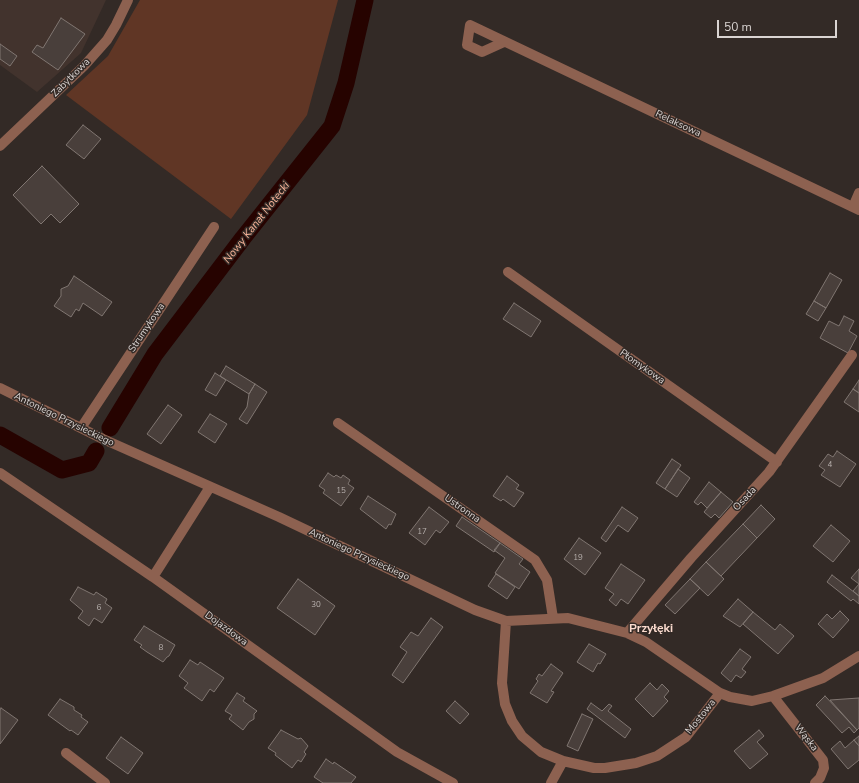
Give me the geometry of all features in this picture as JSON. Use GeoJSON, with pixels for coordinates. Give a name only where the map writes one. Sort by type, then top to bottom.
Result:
{"type":"FeatureCollection","features":[{"type":"Feature","properties":{"kind":"street","name":"Zabytkowa"},"geometry":{"type":"LineString","coordinates":[[0,146],[84,66],[107,40],[128,0]]}},
{"type":"Feature","properties":{"kind":"street","name":"Relaksowa"},"geometry":{"type":"LineString","coordinates":[[504,42],[856,208],[859,194]]}},
{"type":"Feature","properties":{"kind":"street","name":"Strumykowa"},"geometry":{"type":"LineString","coordinates":[[81,428],[214,227]]}},
{"type":"Feature","properties":{"kind":"street","name":"Płomykowa"},"geometry":{"type":"LineString","coordinates":[[508,272],[777,462]]}},
{"type":"Feature","properties":{"kind":"street","name":"Osada"},"geometry":{"type":"LineString","coordinates":[[627,634],[691,558],[769,472],[852,355]]}},
{"type":"Feature","properties":{"kind":"street","name":"Antoniego Przysieckiego"},"geometry":{"type":"LineString","coordinates":[[0,388],[81,428],[280,517],[475,610],[506,621],[568,618],[627,634],[646,642],[720,693]]}},
{"type":"Feature","properties":{"kind":"street","name":"Ustronna"},"geometry":{"type":"LineString","coordinates":[[338,423],[535,560],[547,580],[553,618]]}},
{"type":"Feature","properties":{"kind":"street","name":"Dojazdowa"},"geometry":{"type":"LineString","coordinates":[[0,473],[153,577],[398,752],[454,783]]}},
{"type":"Feature","properties":{"kind":"street"},"geometry":{"type":"LineString","coordinates":[[153,577],[210,487]]}},
{"type":"Feature","properties":{"kind":"street","name":"Mostowa"},"geometry":{"type":"LineString","coordinates":[[506,621],[502,664],[505,704],[512,721],[522,736],[541,752],[562,761],[594,768],[605,768],[657,756],[686,737],[720,693],[730,697],[747,700],[773,696],[823,678],[857,659]]}},
{"type":"Feature","properties":{"kind":"street","name":"Wąska"},"geometry":{"type":"LineString","coordinates":[[773,696],[823,760],[824,768],[820,778],[815,783]]}},
{"type":"Feature","properties":{"kind":"street"},"geometry":{"type":"LineString","coordinates":[[66,753],[105,783]]}},
{"type":"Feature","properties":{"kind":"street"},"geometry":{"type":"LineString","coordinates":[[551,783],[562,761]]}},
{"type":"Feature","properties":{"kind":"shaded area"},"geometry":{"type":"Polygon","coordinates":[[[0,0],[106,0],[81,53],[37,92],[0,65],[0,0]]]}},
{"type":"Feature","properties":{"kind":"shaded area"},"geometry":{"type":"Polygon","coordinates":[[[140,0],[338,0],[307,115],[231,219],[66,95],[108,56],[140,0]]]}},
{"type":"Feature","properties":{"kind":"building"},"geometry":{"type":"Polygon","coordinates":[[[61,18],[85,34],[58,70],[32,52],[37,45],[43,48],[61,18]]]}},
{"type":"Feature","properties":{"kind":"building"},"geometry":{"type":"Polygon","coordinates":[[[0,44],[17,56],[10,66],[0,59],[0,44]]]}},
{"type":"Feature","properties":{"kind":"building"},"geometry":{"type":"Polygon","coordinates":[[[83,125],[101,139],[84,159],[66,145],[83,125]]]}},
{"type":"Feature","properties":{"kind":"building"},"geometry":{"type":"Polygon","coordinates":[[[42,166],[79,204],[60,223],[51,214],[41,224],[13,195],[42,166]]]}},
{"type":"Feature","properties":{"kind":"building"},"geometry":{"type":"Polygon","coordinates":[[[830,273],[842,280],[826,308],[814,301],[830,273]]]}},
{"type":"Feature","properties":{"kind":"building"},"geometry":{"type":"Polygon","coordinates":[[[74,276],[112,302],[102,316],[83,303],[79,311],[76,309],[71,317],[54,306],[61,296],[61,289],[68,286],[74,276]]]}},
{"type":"Feature","properties":{"kind":"building"},"geometry":{"type":"Polygon","coordinates":[[[814,301],[826,308],[818,321],[806,314],[814,301]]]}},
{"type":"Feature","properties":{"kind":"building"},"geometry":{"type":"Polygon","coordinates":[[[514,303],[541,321],[531,337],[503,319],[514,303]]]}},
{"type":"Feature","properties":{"kind":"building"},"geometry":{"type":"Polygon","coordinates":[[[844,316],[854,321],[849,331],[857,336],[848,353],[820,338],[829,321],[839,326],[844,316]]]}},
{"type":"Feature","properties":{"kind":"building"},"geometry":{"type":"Polygon","coordinates":[[[226,366],[255,384],[249,394],[220,376],[226,366]]]}},
{"type":"Feature","properties":{"kind":"building"},"geometry":{"type":"Polygon","coordinates":[[[215,373],[226,380],[216,396],[205,390],[215,373]]]}},
{"type":"Feature","properties":{"kind":"building"},"geometry":{"type":"Polygon","coordinates":[[[859,380],[859,393],[853,389],[859,380]]]}},
{"type":"Feature","properties":{"kind":"building"},"geometry":{"type":"Polygon","coordinates":[[[255,384],[267,392],[247,424],[239,419],[247,407],[249,394],[255,384]]]}},
{"type":"Feature","properties":{"kind":"building"},"geometry":{"type":"Polygon","coordinates":[[[853,389],[859,393],[859,412],[844,402],[853,389]]]}},
{"type":"Feature","properties":{"kind":"building"},"geometry":{"type":"Polygon","coordinates":[[[168,405],[182,415],[161,444],[147,434],[168,405]]]}},
{"type":"Feature","properties":{"kind":"building"},"geometry":{"type":"Polygon","coordinates":[[[210,414],[227,424],[215,443],[198,432],[210,414]]]}},
{"type":"Feature","properties":{"kind":"building"},"geometry":{"type":"Polygon","coordinates":[[[837,451],[856,464],[840,487],[821,475],[825,470],[819,466],[828,454],[833,457],[837,451]]]}},
{"type":"Feature","properties":{"kind":"building"},"geometry":{"type":"Polygon","coordinates":[[[672,459],[681,465],[665,489],[656,483],[672,459]]]}},
{"type":"Feature","properties":{"kind":"building"},"geometry":{"type":"Polygon","coordinates":[[[678,469],[690,478],[677,497],[665,489],[678,469]]]}},
{"type":"Feature","properties":{"kind":"building"},"geometry":{"type":"Polygon","coordinates":[[[328,473],[334,477],[336,475],[341,478],[343,475],[350,480],[348,484],[354,488],[341,506],[323,493],[325,490],[319,486],[328,473]]]}},
{"type":"Feature","properties":{"kind":"building"},"geometry":{"type":"Polygon","coordinates":[[[507,476],[519,485],[516,489],[524,493],[514,507],[503,499],[501,501],[493,496],[507,476]]]}},
{"type":"Feature","properties":{"kind":"building"},"geometry":{"type":"Polygon","coordinates":[[[709,482],[721,492],[707,508],[701,502],[698,505],[694,502],[709,482]]]}},
{"type":"Feature","properties":{"kind":"building"},"geometry":{"type":"Polygon","coordinates":[[[721,492],[733,502],[719,518],[715,514],[711,518],[704,512],[721,492]]]}},
{"type":"Feature","properties":{"kind":"building"},"geometry":{"type":"Polygon","coordinates":[[[368,496],[396,514],[391,525],[389,524],[386,529],[360,509],[368,496]]]}},
{"type":"Feature","properties":{"kind":"building"},"geometry":{"type":"Polygon","coordinates":[[[761,505],[775,519],[757,538],[743,524],[761,505]]]}},
{"type":"Feature","properties":{"kind":"building"},"geometry":{"type":"Polygon","coordinates":[[[429,507],[449,522],[440,533],[436,530],[425,545],[409,533],[429,507]]]}},
{"type":"Feature","properties":{"kind":"building"},"geometry":{"type":"Polygon","coordinates":[[[622,507],[638,518],[628,532],[618,525],[606,542],[601,538],[622,507]]]}},
{"type":"Feature","properties":{"kind":"building"},"geometry":{"type":"Polygon","coordinates":[[[462,517],[500,543],[494,552],[456,526],[462,517]]]}},
{"type":"Feature","properties":{"kind":"building"},"geometry":{"type":"Polygon","coordinates":[[[743,524],[757,538],[721,576],[706,562],[743,524]]]}},
{"type":"Feature","properties":{"kind":"building"},"geometry":{"type":"Polygon","coordinates":[[[831,525],[850,541],[833,562],[813,546],[831,525]]]}},
{"type":"Feature","properties":{"kind":"building"},"geometry":{"type":"Polygon","coordinates":[[[579,538],[601,553],[585,575],[564,559],[579,538]]]}},
{"type":"Feature","properties":{"kind":"building"},"geometry":{"type":"Polygon","coordinates":[[[500,543],[523,559],[519,564],[530,572],[519,589],[495,573],[505,558],[494,550],[500,543]]]}},
{"type":"Feature","properties":{"kind":"building"},"geometry":{"type":"Polygon","coordinates":[[[706,562],[724,579],[708,596],[690,579],[706,562]]]}},
{"type":"Feature","properties":{"kind":"building"},"geometry":{"type":"Polygon","coordinates":[[[621,564],[645,580],[628,604],[621,599],[616,606],[609,600],[614,594],[605,588],[621,564]]]}},
{"type":"Feature","properties":{"kind":"building"},"geometry":{"type":"Polygon","coordinates":[[[859,569],[859,584],[851,578],[859,569]]]}},
{"type":"Feature","properties":{"kind":"building"},"geometry":{"type":"Polygon","coordinates":[[[496,574],[515,587],[507,599],[488,586],[496,574]]]}},
{"type":"Feature","properties":{"kind":"building"},"geometry":{"type":"Polygon","coordinates":[[[832,575],[859,596],[859,604],[853,599],[851,601],[827,582],[832,575]]]}},
{"type":"Feature","properties":{"kind":"building"},"geometry":{"type":"Polygon","coordinates":[[[298,579],[335,606],[315,635],[277,608],[298,579]]]}},
{"type":"Feature","properties":{"kind":"building"},"geometry":{"type":"Polygon","coordinates":[[[690,579],[700,588],[675,614],[665,605],[690,579]]]}},
{"type":"Feature","properties":{"kind":"building"},"geometry":{"type":"Polygon","coordinates":[[[859,584],[859,596],[853,591],[859,584]]]}},
{"type":"Feature","properties":{"kind":"building"},"geometry":{"type":"Polygon","coordinates":[[[78,587],[94,595],[96,592],[107,599],[105,603],[112,608],[102,623],[94,618],[89,626],[78,618],[83,611],[70,600],[78,587]]]}},
{"type":"Feature","properties":{"kind":"building"},"geometry":{"type":"Polygon","coordinates":[[[738,599],[753,612],[740,627],[723,616],[738,599]]]}},
{"type":"Feature","properties":{"kind":"building"},"geometry":{"type":"Polygon","coordinates":[[[840,611],[849,620],[833,638],[818,624],[827,614],[832,619],[840,611]]]}},
{"type":"Feature","properties":{"kind":"building"},"geometry":{"type":"Polygon","coordinates":[[[753,612],[775,630],[780,624],[794,636],[778,654],[743,624],[753,612]]]}},
{"type":"Feature","properties":{"kind":"building"},"geometry":{"type":"Polygon","coordinates":[[[431,618],[443,627],[403,683],[392,675],[407,652],[400,647],[411,632],[418,636],[431,618]]]}},
{"type":"Feature","properties":{"kind":"building"},"geometry":{"type":"Polygon","coordinates":[[[144,626],[175,645],[169,656],[163,662],[140,647],[142,645],[134,640],[144,626]]]}},
{"type":"Feature","properties":{"kind":"building"},"geometry":{"type":"Polygon","coordinates":[[[589,644],[606,654],[600,664],[598,663],[593,672],[577,662],[589,644]]]}},
{"type":"Feature","properties":{"kind":"building"},"geometry":{"type":"Polygon","coordinates":[[[740,649],[751,657],[742,669],[746,672],[741,678],[736,675],[731,682],[721,673],[740,649]]]}},
{"type":"Feature","properties":{"kind":"building"},"geometry":{"type":"Polygon","coordinates":[[[190,660],[198,665],[200,662],[224,678],[214,692],[210,689],[202,701],[184,688],[188,683],[179,676],[190,660]]]}},
{"type":"Feature","properties":{"kind":"building"},"geometry":{"type":"Polygon","coordinates":[[[551,664],[563,673],[551,691],[554,692],[547,703],[530,693],[538,681],[536,679],[539,674],[542,676],[551,664]]]}},
{"type":"Feature","properties":{"kind":"building"},"geometry":{"type":"Polygon","coordinates":[[[650,683],[657,690],[662,684],[669,691],[664,697],[668,701],[653,717],[635,699],[650,683]]]}},
{"type":"Feature","properties":{"kind":"building"},"geometry":{"type":"Polygon","coordinates":[[[237,693],[245,698],[243,701],[257,711],[254,714],[254,719],[249,722],[243,730],[229,719],[232,715],[225,711],[237,693]]]}},
{"type":"Feature","properties":{"kind":"building"},"geometry":{"type":"Polygon","coordinates":[[[825,696],[857,730],[854,733],[849,727],[842,733],[816,705],[825,696]]]}},
{"type":"Feature","properties":{"kind":"building"},"geometry":{"type":"Polygon","coordinates":[[[859,698],[859,728],[857,730],[830,700],[859,698]]]}},
{"type":"Feature","properties":{"kind":"building"},"geometry":{"type":"Polygon","coordinates":[[[60,699],[74,707],[74,710],[82,715],[81,717],[88,722],[78,735],[48,715],[60,699]]]}},
{"type":"Feature","properties":{"kind":"building"},"geometry":{"type":"Polygon","coordinates":[[[455,701],[469,714],[460,724],[446,711],[455,701]]]}},
{"type":"Feature","properties":{"kind":"building"},"geometry":{"type":"Polygon","coordinates":[[[591,703],[602,711],[609,704],[612,706],[608,711],[631,729],[625,738],[587,709],[591,703]]]}},
{"type":"Feature","properties":{"kind":"building"},"geometry":{"type":"Polygon","coordinates":[[[1,708],[18,720],[0,744],[0,710],[1,708]]]}},
{"type":"Feature","properties":{"kind":"building"},"geometry":{"type":"Polygon","coordinates":[[[582,714],[593,719],[578,751],[567,746],[582,714]]]}},
{"type":"Feature","properties":{"kind":"building"},"geometry":{"type":"Polygon","coordinates":[[[281,730],[298,739],[301,738],[308,746],[304,752],[306,754],[301,762],[298,760],[292,768],[275,755],[276,753],[268,748],[281,730]]]}},
{"type":"Feature","properties":{"kind":"building"},"geometry":{"type":"Polygon","coordinates":[[[759,730],[764,736],[757,742],[768,754],[750,769],[734,751],[759,730]]]}},
{"type":"Feature","properties":{"kind":"building"},"geometry":{"type":"Polygon","coordinates":[[[859,736],[859,746],[854,740],[859,736]]]}},
{"type":"Feature","properties":{"kind":"building"},"geometry":{"type":"Polygon","coordinates":[[[121,737],[143,753],[128,774],[106,758],[121,737]]]}},
{"type":"Feature","properties":{"kind":"building"},"geometry":{"type":"Polygon","coordinates":[[[854,740],[859,746],[859,760],[848,769],[831,749],[840,741],[845,748],[854,740]]]}},
{"type":"Feature","properties":{"kind":"building"},"geometry":{"type":"Polygon","coordinates":[[[326,759],[333,764],[334,762],[356,777],[351,783],[323,783],[314,777],[326,759]]]}},
{"type":"Feature","properties":{"kind":"waterway","name":"Nowy Kanał Notecki"},"geometry":{"type":"LineString","coordinates":[[110,428],[155,354],[243,238],[332,126],[346,83],[365,0]]}},
{"type":"Feature","properties":{"kind":"waterway","name":"Nowy Kanał Notecki"},"geometry":{"type":"LineString","coordinates":[[0,435],[62,470],[89,463],[96,451]]}},
{"type":"Feature","properties":{"kind":"district","name":"Przyłęki"},"geometry":{"type":"Point","coordinates":[651,629]}}]}
